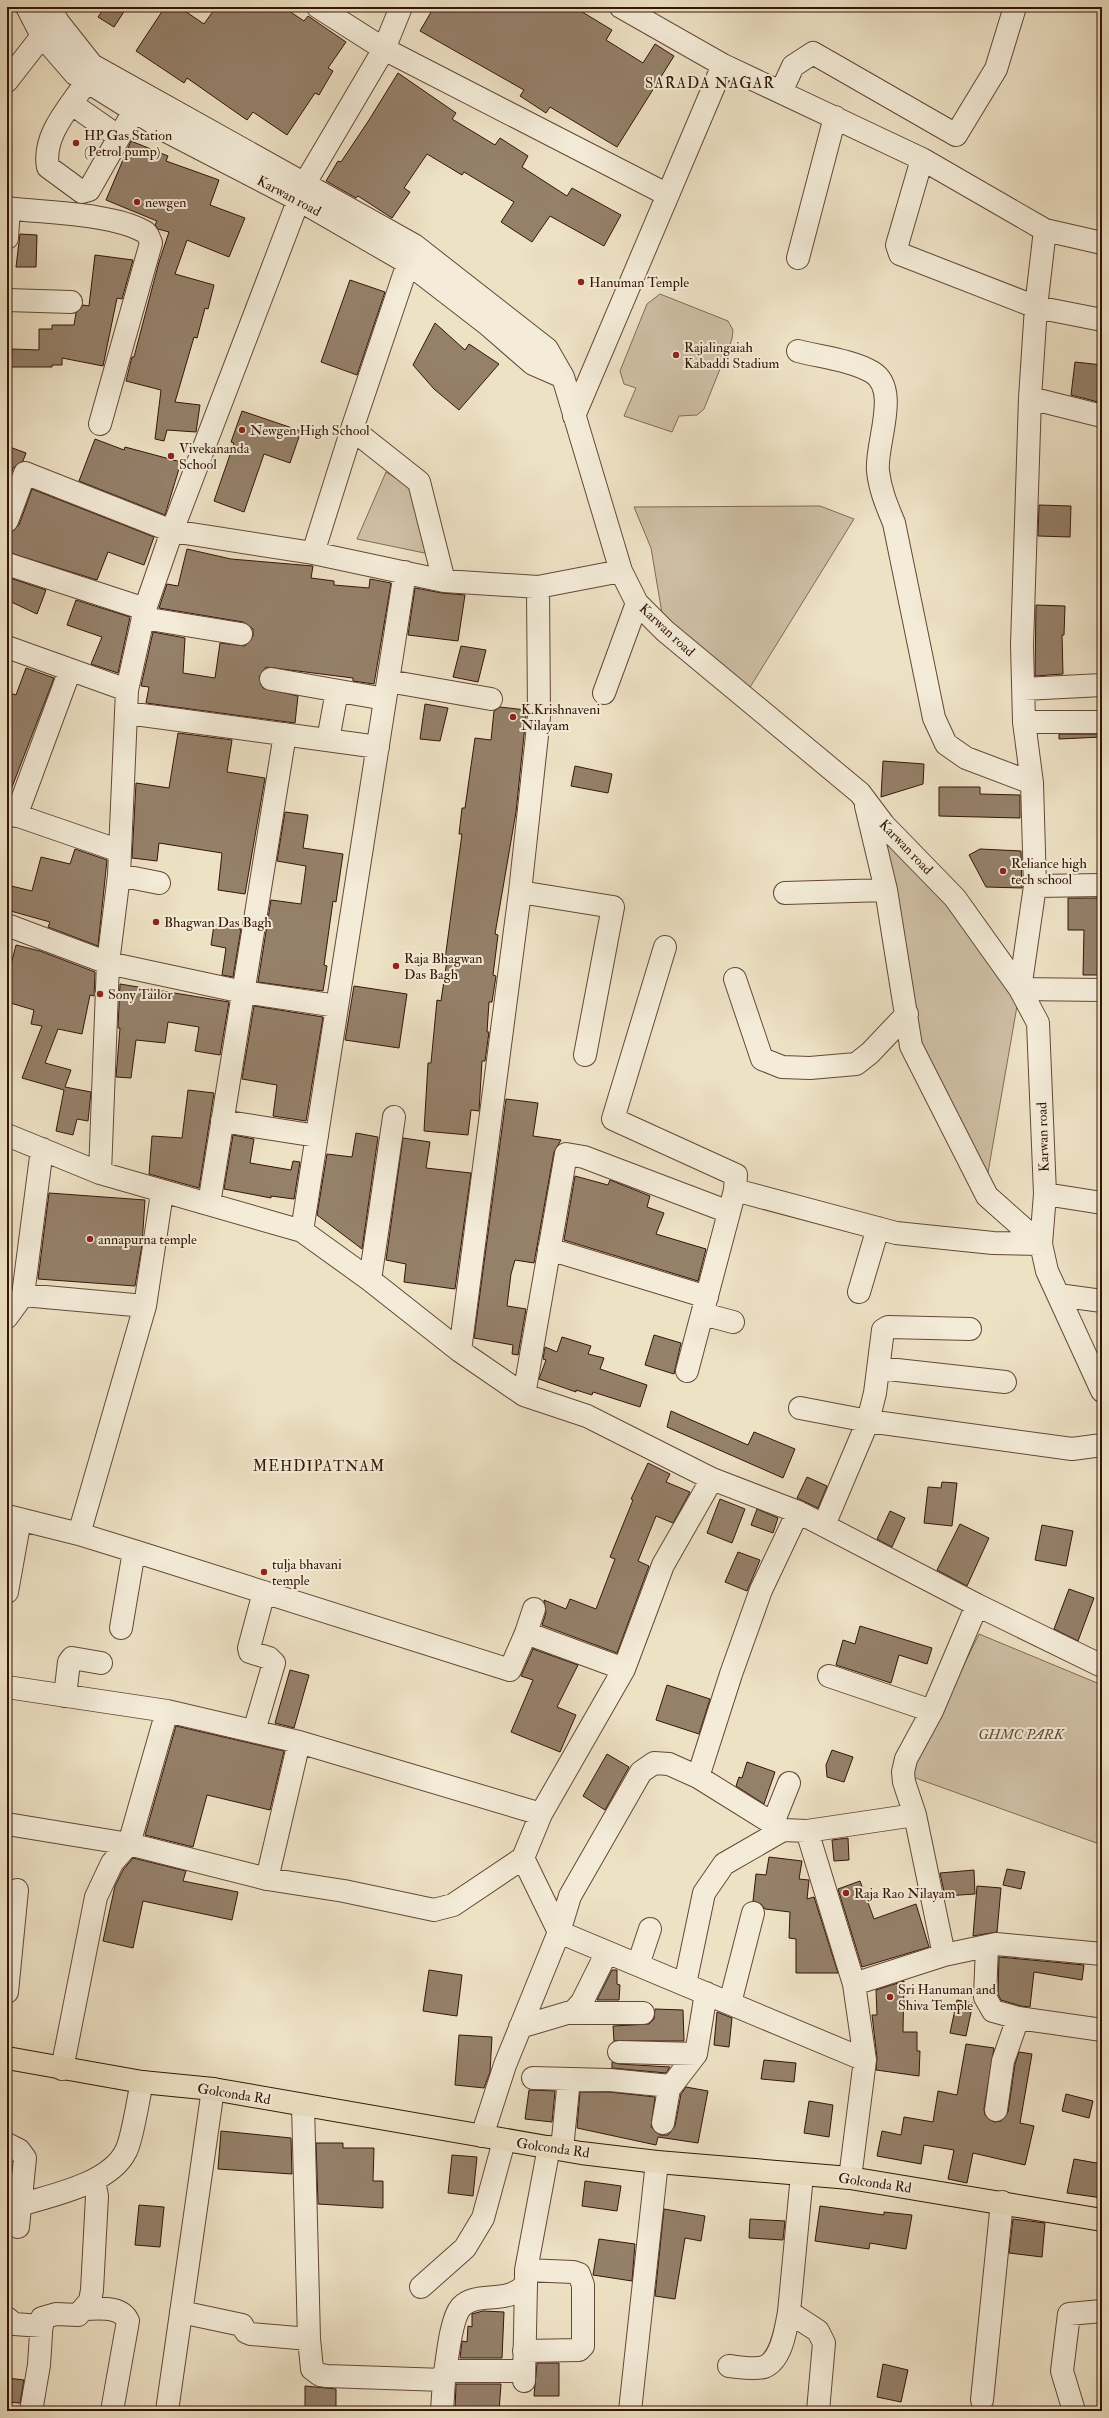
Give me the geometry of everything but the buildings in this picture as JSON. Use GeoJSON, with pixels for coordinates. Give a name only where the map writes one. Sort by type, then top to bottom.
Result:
{"type":"FeatureCollection","features":[{"type":"Feature","properties":{"kind":"main road","name":"Golconda Rd"},"geometry":{"type":"LineString","coordinates":[[7,2058],[62,2069],[142,2082],[213,2090],[303,2105],[504,2141],[657,2162],[850,2178],[1002,2202],[1102,2220]]}},
{"type":"Feature","properties":{"kind":"street","name":"Karwan road"},"geometry":{"type":"LineString","coordinates":[[27,7],[50,22],[92,65],[302,192],[408,263],[487,324],[533,364],[563,377]]}},
{"type":"Feature","properties":{"kind":"street"},"geometry":{"type":"LineString","coordinates":[[318,7],[384,49],[668,195]]}},
{"type":"Feature","properties":{"kind":"street"},"geometry":{"type":"LineString","coordinates":[[100,1174],[108,963],[120,851],[127,690],[144,613],[172,530],[302,192],[384,49],[401,7]]}},
{"type":"Feature","properties":{"kind":"street"},"geometry":{"type":"LineString","coordinates":[[622,7],[723,65],[922,159],[1045,230],[1102,243]]}},
{"type":"Feature","properties":{"kind":"street"},"geometry":{"type":"LineString","coordinates":[[781,92],[793,66],[813,53],[956,135],[996,69],[1015,7]]}},
{"type":"Feature","properties":{"kind":"street","name":"Karwan road"},"geometry":{"type":"LineString","coordinates":[[50,22],[75,74],[168,132],[302,192],[414,245],[547,349],[563,377],[621,571],[637,603],[665,631],[860,794],[865,803],[955,898],[1020,990],[1038,1023],[1045,1194],[1041,1244],[1047,1270],[1058,1295],[1094,1359],[1102,1391]]}},
{"type":"Feature","properties":{"kind":"street"},"geometry":{"type":"LineString","coordinates":[[7,81],[50,22]]}},
{"type":"Feature","properties":{"kind":"street"},"geometry":{"type":"LineString","coordinates":[[574,416],[723,65]]}},
{"type":"Feature","properties":{"kind":"street"},"geometry":{"type":"LineString","coordinates":[[87,81],[50,137],[46,158],[48,167],[82,192],[89,190],[134,111]]}},
{"type":"Feature","properties":{"kind":"street"},"geometry":{"type":"LineString","coordinates":[[72,104],[120,137]]}},
{"type":"Feature","properties":{"kind":"street"},"geometry":{"type":"LineString","coordinates":[[798,258],[835,118]]}},
{"type":"Feature","properties":{"kind":"street"},"geometry":{"type":"LineString","coordinates":[[922,159],[898,245],[900,254],[1036,307],[1102,320]]}},
{"type":"Feature","properties":{"kind":"street"},"geometry":{"type":"LineString","coordinates":[[7,238],[8,208],[110,220],[142,230],[148,235],[152,243],[100,424]]}},
{"type":"Feature","properties":{"kind":"street"},"geometry":{"type":"LineString","coordinates":[[1045,230],[1036,307],[1030,398],[1022,645],[1024,722],[1032,783],[1035,886],[1020,990],[1102,990]]}},
{"type":"Feature","properties":{"kind":"street"},"geometry":{"type":"LineString","coordinates":[[313,553],[352,429],[408,263]]}},
{"type":"Feature","properties":{"kind":"street"},"geometry":{"type":"LineString","coordinates":[[7,300],[71,302]]}},
{"type":"Feature","properties":{"kind":"street"},"geometry":{"type":"LineString","coordinates":[[798,351],[859,366],[872,372],[880,379],[885,393],[885,413],[877,469],[882,496],[894,523],[934,718],[946,744],[966,758],[1032,783]]}},
{"type":"Feature","properties":{"kind":"street"},"geometry":{"type":"LineString","coordinates":[[1030,398],[1102,416]]}},
{"type":"Feature","properties":{"kind":"street"},"geometry":{"type":"LineString","coordinates":[[352,429],[419,482],[444,581]]}},
{"type":"Feature","properties":{"kind":"street"},"geometry":{"type":"LineString","coordinates":[[7,521],[25,473],[172,530],[313,553],[444,581],[538,587],[621,571]]}},
{"type":"Feature","properties":{"kind":"street"},"geometry":{"type":"LineString","coordinates":[[7,564],[144,613],[241,634]]}},
{"type":"Feature","properties":{"kind":"street"},"geometry":{"type":"LineString","coordinates":[[302,1231],[405,572]]}},
{"type":"Feature","properties":{"kind":"street"},"geometry":{"type":"LineString","coordinates":[[460,1351],[520,892],[539,717],[538,587]]}},
{"type":"Feature","properties":{"kind":"street"},"geometry":{"type":"LineString","coordinates":[[604,692],[637,603]]}},
{"type":"Feature","properties":{"kind":"street"},"geometry":{"type":"LineString","coordinates":[[7,647],[127,690]]}},
{"type":"Feature","properties":{"kind":"street"},"geometry":{"type":"LineString","coordinates":[[70,670],[11,814],[120,851]]}},
{"type":"Feature","properties":{"kind":"street"},"geometry":{"type":"LineString","coordinates":[[271,679],[337,691],[386,690],[491,699]]}},
{"type":"Feature","properties":{"kind":"street"},"geometry":{"type":"LineString","coordinates":[[1024,689],[1102,685]]}},
{"type":"Feature","properties":{"kind":"street"},"geometry":{"type":"LineString","coordinates":[[328,740],[337,691]]}},
{"type":"Feature","properties":{"kind":"street"},"geometry":{"type":"LineString","coordinates":[[127,713],[378,747]]}},
{"type":"Feature","properties":{"kind":"street"},"geometry":{"type":"LineString","coordinates":[[1024,722],[1102,722]]}},
{"type":"Feature","properties":{"kind":"street"},"geometry":{"type":"LineString","coordinates":[[209,1204],[285,734]]}},
{"type":"Feature","properties":{"kind":"street"},"geometry":{"type":"LineString","coordinates":[[865,803],[886,890],[911,1046],[987,1196],[1041,1244]]}},
{"type":"Feature","properties":{"kind":"street"},"geometry":{"type":"LineString","coordinates":[[118,875],[159,883]]}},
{"type":"Feature","properties":{"kind":"street"},"geometry":{"type":"LineString","coordinates":[[1035,886],[1102,885]]}},
{"type":"Feature","properties":{"kind":"street"},"geometry":{"type":"LineString","coordinates":[[785,893],[886,890]]}},
{"type":"Feature","properties":{"kind":"street"},"geometry":{"type":"LineString","coordinates":[[520,892],[613,907],[585,1055]]}},
{"type":"Feature","properties":{"kind":"street"},"geometry":{"type":"LineString","coordinates":[[7,925],[108,963],[243,992],[337,1006]]}},
{"type":"Feature","properties":{"kind":"street"},"geometry":{"type":"LineString","coordinates":[[665,947],[613,1118],[736,1175],[735,1190],[687,1371]]}},
{"type":"Feature","properties":{"kind":"street"},"geometry":{"type":"LineString","coordinates":[[735,979],[762,1059],[782,1067],[810,1068],[856,1064],[870,1054],[907,1014]]}},
{"type":"Feature","properties":{"kind":"street"},"geometry":{"type":"LineString","coordinates":[[370,1280],[394,1117]]}},
{"type":"Feature","properties":{"kind":"street"},"geometry":{"type":"LineString","coordinates":[[222,1121],[317,1136]]}},
{"type":"Feature","properties":{"kind":"street"},"geometry":{"type":"LineString","coordinates":[[7,1135],[100,1174],[162,1193],[209,1204],[302,1231],[370,1280],[460,1351],[524,1395],[587,1416],[712,1479],[798,1512],[977,1605],[1102,1666]]}},
{"type":"Feature","properties":{"kind":"street"},"geometry":{"type":"LineString","coordinates":[[7,1317],[23,1295],[42,1149]]}},
{"type":"Feature","properties":{"kind":"street"},"geometry":{"type":"LineString","coordinates":[[524,1395],[566,1154],[584,1157],[729,1212]]}},
{"type":"Feature","properties":{"kind":"street"},"geometry":{"type":"LineString","coordinates":[[735,1190],[896,1233],[978,1241],[1041,1244]]}},
{"type":"Feature","properties":{"kind":"street"},"geometry":{"type":"LineString","coordinates":[[79,1534],[145,1306],[162,1193]]}},
{"type":"Feature","properties":{"kind":"street"},"geometry":{"type":"LineString","coordinates":[[1045,1194],[1102,1203]]}},
{"type":"Feature","properties":{"kind":"street"},"geometry":{"type":"LineString","coordinates":[[859,1292],[878,1228]]}},
{"type":"Feature","properties":{"kind":"street"},"geometry":{"type":"LineString","coordinates":[[549,1249],[705,1305],[733,1322]]}},
{"type":"Feature","properties":{"kind":"street"},"geometry":{"type":"LineString","coordinates":[[23,1295],[145,1306]]}},
{"type":"Feature","properties":{"kind":"street"},"geometry":{"type":"LineString","coordinates":[[1058,1295],[1102,1301]]}},
{"type":"Feature","properties":{"kind":"street"},"geometry":{"type":"LineString","coordinates":[[824,1525],[868,1421],[879,1368],[882,1333],[886,1328],[970,1329]]}},
{"type":"Feature","properties":{"kind":"street"},"geometry":{"type":"LineString","coordinates":[[879,1368],[1005,1382]]}},
{"type":"Feature","properties":{"kind":"street"},"geometry":{"type":"LineString","coordinates":[[800,1408],[868,1421],[1072,1449],[1102,1445]]}},
{"type":"Feature","properties":{"kind":"street"},"geometry":{"type":"LineString","coordinates":[[7,1824],[129,1844],[267,1879],[344,1891],[434,1910],[453,1905],[523,1858],[541,1814],[624,1669],[663,1565],[712,1479]]}},
{"type":"Feature","properties":{"kind":"street"},"geometry":{"type":"LineString","coordinates":[[698,1777],[731,1674],[761,1590],[798,1512]]}},
{"type":"Feature","properties":{"kind":"street"},"geometry":{"type":"LineString","coordinates":[[7,1592],[14,1518],[79,1534],[510,1670],[526,1633],[534,1608]]}},
{"type":"Feature","properties":{"kind":"street"},"geometry":{"type":"LineString","coordinates":[[121,1628],[134,1551]]}},
{"type":"Feature","properties":{"kind":"street"},"geometry":{"type":"LineString","coordinates":[[254,1731],[274,1663],[272,1659],[250,1652],[249,1648],[264,1592]]}},
{"type":"Feature","properties":{"kind":"street"},"geometry":{"type":"LineString","coordinates":[[944,1955],[915,1815],[903,1772],[906,1759],[932,1711],[977,1605]]}},
{"type":"Feature","properties":{"kind":"street"},"geometry":{"type":"LineString","coordinates":[[526,1633],[624,1669]]}},
{"type":"Feature","properties":{"kind":"street"},"geometry":{"type":"LineString","coordinates":[[65,1696],[70,1662],[72,1658],[101,1663]]}},
{"type":"Feature","properties":{"kind":"street"},"geometry":{"type":"LineString","coordinates":[[829,1676],[932,1711]]}},
{"type":"Feature","properties":{"kind":"street"},"geometry":{"type":"LineString","coordinates":[[7,1687],[167,1711],[254,1731],[299,1742],[541,1814]]}},
{"type":"Feature","properties":{"kind":"street"},"geometry":{"type":"LineString","coordinates":[[62,2069],[96,1897],[112,1863],[129,1844],[167,1711]]}},
{"type":"Feature","properties":{"kind":"street"},"geometry":{"type":"LineString","coordinates":[[267,1879],[299,1742]]}},
{"type":"Feature","properties":{"kind":"street"},"geometry":{"type":"LineString","coordinates":[[482,2136],[505,2065],[559,1932],[570,1896],[641,1772],[650,1765],[660,1762],[698,1777],[778,1826],[807,1831],[915,1815]]}},
{"type":"Feature","properties":{"kind":"street"},"geometry":{"type":"LineString","coordinates":[[685,1984],[704,1893],[724,1864],[778,1826],[789,1783]]}},
{"type":"Feature","properties":{"kind":"street"},"geometry":{"type":"LineString","coordinates":[[807,1831],[854,1984],[865,2060],[850,2178]]}},
{"type":"Feature","properties":{"kind":"street"},"geometry":{"type":"LineString","coordinates":[[523,1858],[559,1932],[865,2060]]}},
{"type":"Feature","properties":{"kind":"street"},"geometry":{"type":"LineString","coordinates":[[7,1992],[17,1890]]}},
{"type":"Feature","properties":{"kind":"street"},"geometry":{"type":"LineString","coordinates":[[730,2003],[753,1913]]}},
{"type":"Feature","properties":{"kind":"street"},"geometry":{"type":"LineString","coordinates":[[638,1965],[650,1929]]}},
{"type":"Feature","properties":{"kind":"street"},"geometry":{"type":"LineString","coordinates":[[854,1984],[944,1955],[996,1944],[1102,1954]]}},
{"type":"Feature","properties":{"kind":"street"},"geometry":{"type":"LineString","coordinates":[[987,1946],[985,1997],[987,2003],[993,2011],[1018,2018],[1102,2030]]}},
{"type":"Feature","properties":{"kind":"street"},"geometry":{"type":"LineString","coordinates":[[567,2014],[582,2002],[607,1952]]}},
{"type":"Feature","properties":{"kind":"street"},"geometry":{"type":"LineString","coordinates":[[663,2123],[670,2086],[696,2054],[706,1993]]}},
{"type":"Feature","properties":{"kind":"street"},"geometry":{"type":"LineString","coordinates":[[520,2027],[567,2014],[643,2013]]}},
{"type":"Feature","properties":{"kind":"street"},"geometry":{"type":"LineString","coordinates":[[996,2110],[1003,2061],[1018,2018]]}},
{"type":"Feature","properties":{"kind":"street"},"geometry":{"type":"LineString","coordinates":[[619,2052],[696,2054]]}},
{"type":"Feature","properties":{"kind":"street"},"geometry":{"type":"LineString","coordinates":[[533,2078],[610,2080],[670,2086]]}},
{"type":"Feature","properties":{"kind":"street"},"geometry":{"type":"LineString","coordinates":[[524,2368],[526,2277],[570,2079]]}},
{"type":"Feature","properties":{"kind":"street"},"geometry":{"type":"LineString","coordinates":[[20,2205],[94,2181],[112,2167],[126,2151],[142,2082]]}},
{"type":"Feature","properties":{"kind":"street"},"geometry":{"type":"LineString","coordinates":[[167,2411],[213,2090]]}},
{"type":"Feature","properties":{"kind":"street"},"geometry":{"type":"LineString","coordinates":[[303,2105],[309,2340],[310,2362],[315,2373],[320,2375],[444,2375],[524,2368],[579,2350],[584,2346],[584,2286],[579,2274],[573,2272],[526,2277],[514,2294],[502,2298],[481,2299],[469,2302],[461,2308],[456,2318],[444,2375],[442,2411]]}},
{"type":"Feature","properties":{"kind":"street"},"geometry":{"type":"LineString","coordinates":[[421,2287],[466,2248],[484,2218],[504,2141]]}},
{"type":"Feature","properties":{"kind":"street"},"geometry":{"type":"LineString","coordinates":[[7,2144],[20,2150],[25,2158],[18,2227]]}},
{"type":"Feature","properties":{"kind":"street"},"geometry":{"type":"LineString","coordinates":[[630,2411],[657,2162]]}},
{"type":"Feature","properties":{"kind":"street"},"geometry":{"type":"LineString","coordinates":[[729,2366],[762,2368],[768,2365],[783,2345],[789,2312],[802,2175]]}},
{"type":"Feature","properties":{"kind":"street"},"geometry":{"type":"LineString","coordinates":[[31,2411],[39,2365],[42,2318],[56,2314],[78,2315],[90,2301],[92,2290],[97,2196],[94,2181]]}},
{"type":"Feature","properties":{"kind":"street"},"geometry":{"type":"LineString","coordinates":[[982,2400],[1002,2202]]}},
{"type":"Feature","properties":{"kind":"street"},"geometry":{"type":"LineString","coordinates":[[83,2309],[118,2310],[125,2315],[128,2321],[112,2411]]}},
{"type":"Feature","properties":{"kind":"street"},"geometry":{"type":"LineString","coordinates":[[1074,2411],[1062,2371],[1069,2314],[1083,2311],[1102,2311]]}},
{"type":"Feature","properties":{"kind":"street"},"geometry":{"type":"LineString","coordinates":[[181,2312],[242,2325],[246,2332],[251,2334],[309,2340]]}},
{"type":"Feature","properties":{"kind":"street"},"geometry":{"type":"LineString","coordinates":[[789,2312],[818,2331],[824,2343],[818,2411]]}},
{"type":"Feature","properties":{"kind":"street"},"geometry":{"type":"LineString","coordinates":[[7,2318],[14,2324],[42,2326]]}},
{"type":"Feature","properties":{"kind":"green space","name":"Rajalingaiah Kabaddi Stadium"},"geometry":{"type":"Polygon","coordinates":[[[660,294],[728,321],[733,330],[732,339],[704,409],[697,415],[679,416],[672,432],[624,416],[636,388],[624,384],[620,371],[647,304],[660,294]]]}},
{"type":"Feature","properties":{"kind":"green space"},"geometry":{"type":"Polygon","coordinates":[[[386,472],[413,488],[434,555],[357,539],[386,472]]]}},
{"type":"Feature","properties":{"kind":"green space"},"geometry":{"type":"Polygon","coordinates":[[[820,506],[854,519],[744,697],[665,631],[651,548],[634,507],[820,506]]]}},
{"type":"Feature","properties":{"kind":"green space"},"geometry":{"type":"Polygon","coordinates":[[[884,825],[1020,989],[986,1184],[901,1002],[884,825]]]}},
{"type":"Feature","properties":{"kind":"green space","name":"GHMC PARK"},"geometry":{"type":"Polygon","coordinates":[[[979,1634],[1102,1685],[1102,1845],[910,1776],[979,1634]]]}},
{"type":"Feature","properties":{"kind":"place","name":"HP Gas Station (Petrol pump)"},"geometry":{"type":"Point","coordinates":[76,143]}},
{"type":"Feature","properties":{"kind":"place","name":"newgen"},"geometry":{"type":"Point","coordinates":[137,202]}},
{"type":"Feature","properties":{"kind":"place","name":"Hanuman Temple"},"geometry":{"type":"Point","coordinates":[581,282]}},
{"type":"Feature","properties":{"kind":"place","name":"Rajalingaiah Kabaddi Stadium"},"geometry":{"type":"Point","coordinates":[676,355]}},
{"type":"Feature","properties":{"kind":"place","name":"Newgen High School"},"geometry":{"type":"Point","coordinates":[242,430]}},
{"type":"Feature","properties":{"kind":"place","name":"Vivekananda School"},"geometry":{"type":"Point","coordinates":[171,456]}},
{"type":"Feature","properties":{"kind":"place","name":"K.Krishnaveni Nilayam"},"geometry":{"type":"Point","coordinates":[513,717]}},
{"type":"Feature","properties":{"kind":"place","name":"Reliance high tech school"},"geometry":{"type":"Point","coordinates":[1003,871]}},
{"type":"Feature","properties":{"kind":"place","name":"Bhagwan Das Bagh"},"geometry":{"type":"Point","coordinates":[156,922]}},
{"type":"Feature","properties":{"kind":"place","name":"Raja Bhagwan Das Bagh"},"geometry":{"type":"Point","coordinates":[396,966]}},
{"type":"Feature","properties":{"kind":"place","name":"Sony Tailor"},"geometry":{"type":"Point","coordinates":[100,994]}},
{"type":"Feature","properties":{"kind":"place","name":"annapurna temple"},"geometry":{"type":"Point","coordinates":[90,1239]}},
{"type":"Feature","properties":{"kind":"place","name":"tulja bhavani temple"},"geometry":{"type":"Point","coordinates":[264,1572]}},
{"type":"Feature","properties":{"kind":"place","name":"Raja Rao Nilayam"},"geometry":{"type":"Point","coordinates":[846,1893]}},
{"type":"Feature","properties":{"kind":"place","name":"Sri Hanuman and Shiva Temple"},"geometry":{"type":"Point","coordinates":[890,1997]}},
{"type":"Feature","properties":{"kind":"district","name":"SARADA NAGAR"},"geometry":{"type":"Point","coordinates":[710,83]}},
{"type":"Feature","properties":{"kind":"district","name":"MEHDIPATNAM"},"geometry":{"type":"Point","coordinates":[319,1466]}}]}
